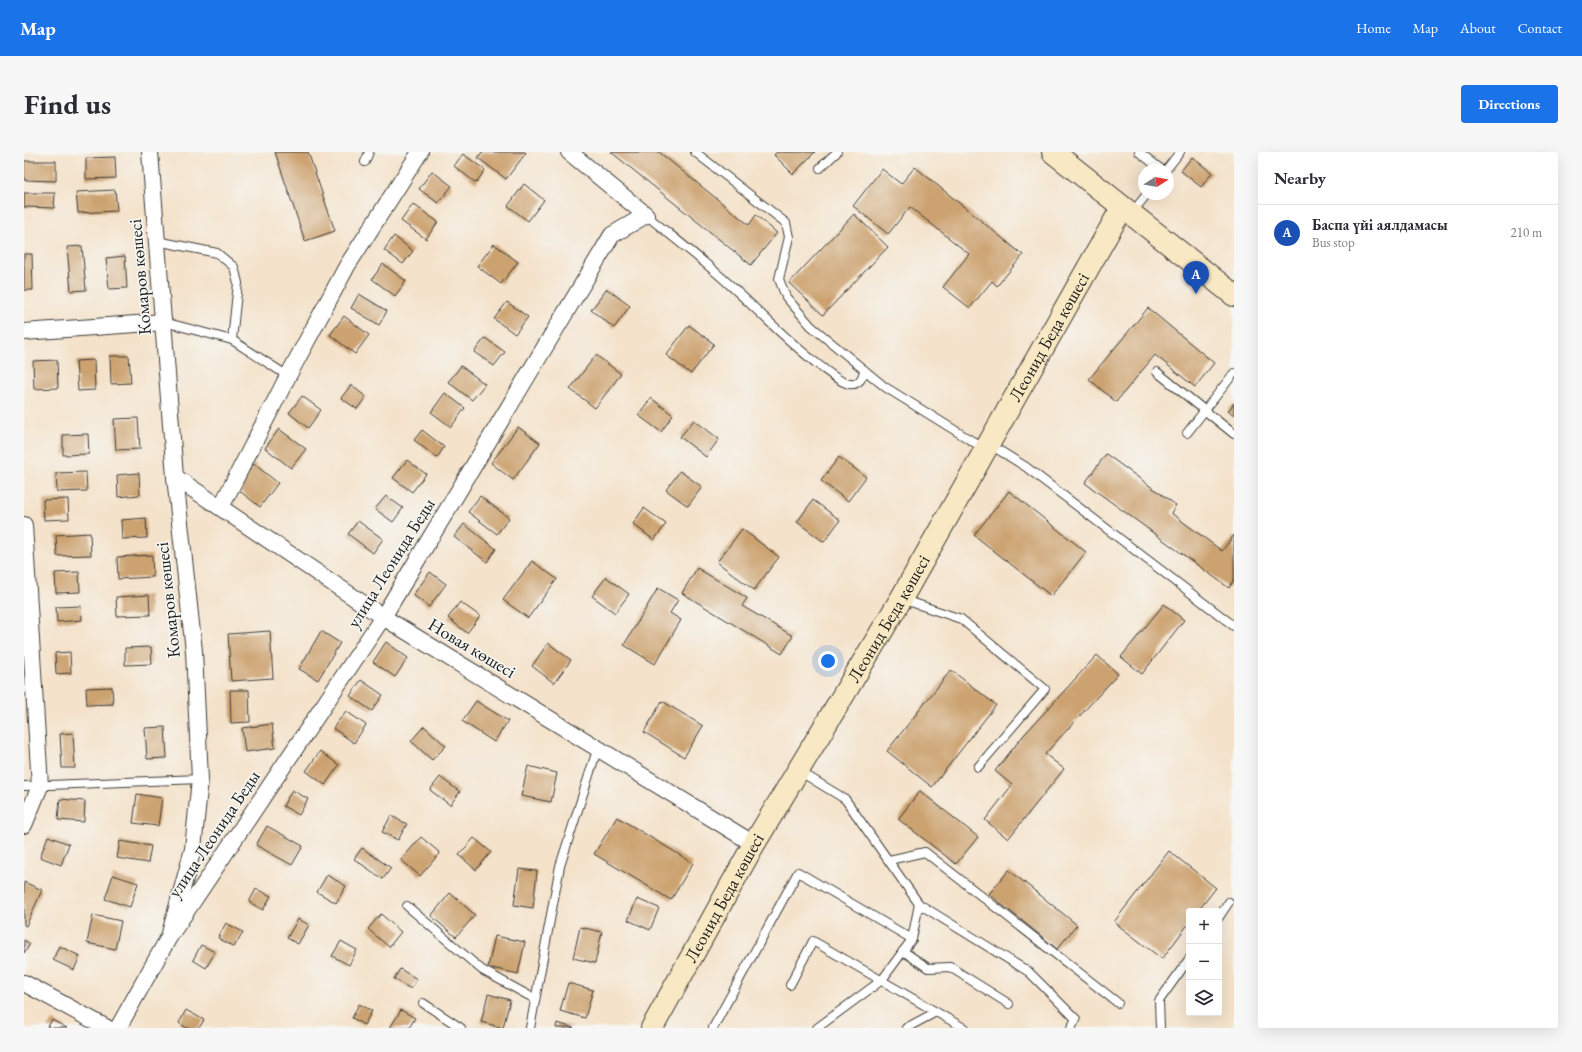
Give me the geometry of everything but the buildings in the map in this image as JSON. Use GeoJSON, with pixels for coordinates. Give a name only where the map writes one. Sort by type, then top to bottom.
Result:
{"type":"FeatureCollection","features":[{"type":"Feature","properties":{"kind":"street","name":"Комаров көшесі"},"geometry":{"type":"LineString","coordinates":[[118,1028],[169,937],[193,850],[200,779],[194,651],[175,477],[150,152]]}},
{"type":"Feature","properties":{"kind":"street"},"geometry":{"type":"LineString","coordinates":[[222,507],[288,376],[347,266],[420,152]]}},
{"type":"Feature","properties":{"kind":"street"},"geometry":{"type":"LineString","coordinates":[[569,152],[646,215]]}},
{"type":"Feature","properties":{"kind":"street"},"geometry":{"type":"LineString","coordinates":[[1053,152],[1234,295]]}},
{"type":"Feature","properties":{"kind":"street","name":"Леонид Беда көшесі"},"geometry":{"type":"LineString","coordinates":[[652,1028],[754,844],[901,599],[987,447],[1126,211]]}},
{"type":"Feature","properties":{"kind":"street","name":"улица Леонида Беды"},"geometry":{"type":"LineString","coordinates":[[169,937],[383,617],[612,235],[646,215]]}},
{"type":"Feature","properties":{"kind":"street"},"geometry":{"type":"LineString","coordinates":[[24,332],[164,322]]}},
{"type":"Feature","properties":{"kind":"street","name":"Новая көшесі"},"geometry":{"type":"LineString","coordinates":[[175,477],[222,507],[383,617],[598,747],[754,844]]}},
{"type":"Feature","properties":{"kind":"street"},"geometry":{"type":"LineString","coordinates":[[24,525],[40,786],[24,825]]}},
{"type":"Feature","properties":{"kind":"street"},"geometry":{"type":"LineString","coordinates":[[24,984],[107,1028]]}},
{"type":"Feature","properties":{"kind":"lane"},"geometry":{"type":"LineString","coordinates":[[365,162],[369,152]]}},
{"type":"Feature","properties":{"kind":"lane"},"geometry":{"type":"LineString","coordinates":[[696,152],[786,223],[789,237],[779,279],[786,297],[811,326],[885,387],[987,447],[1026,467],[1234,626]]}},
{"type":"Feature","properties":{"kind":"lane"},"geometry":{"type":"LineString","coordinates":[[820,168],[837,152]]}},
{"type":"Feature","properties":{"kind":"lane"},"geometry":{"type":"LineString","coordinates":[[1139,152],[1154,164]]}},
{"type":"Feature","properties":{"kind":"lane"},"geometry":{"type":"LineString","coordinates":[[1171,164],[1180,152]]}},
{"type":"Feature","properties":{"kind":"lane"},"geometry":{"type":"LineString","coordinates":[[1126,211],[1140,200]]}},
{"type":"Feature","properties":{"kind":"lane"},"geometry":{"type":"LineString","coordinates":[[646,215],[729,284],[799,350],[828,372],[846,383],[855,384],[861,381],[864,376],[864,370]]}},
{"type":"Feature","properties":{"kind":"lane"},"geometry":{"type":"LineString","coordinates":[[157,241],[217,253],[234,266],[238,283],[232,340]]}},
{"type":"Feature","properties":{"kind":"lane"},"geometry":{"type":"LineString","coordinates":[[164,322],[232,340],[288,376]]}},
{"type":"Feature","properties":{"kind":"lane"},"geometry":{"type":"LineString","coordinates":[[1157,372],[1234,434]]}},
{"type":"Feature","properties":{"kind":"lane"},"geometry":{"type":"LineString","coordinates":[[1187,433],[1234,373]]}},
{"type":"Feature","properties":{"kind":"lane"},"geometry":{"type":"LineString","coordinates":[[901,599],[961,619],[1045,689],[978,767]]}},
{"type":"Feature","properties":{"kind":"lane"},"geometry":{"type":"LineString","coordinates":[[530,1028],[560,866],[598,747]]}},
{"type":"Feature","properties":{"kind":"lane"},"geometry":{"type":"LineString","coordinates":[[798,771],[845,798],[920,904],[1029,972],[1076,1019],[1071,1028]]}},
{"type":"Feature","properties":{"kind":"lane"},"geometry":{"type":"LineString","coordinates":[[24,786],[200,779]]}},
{"type":"Feature","properties":{"kind":"lane"},"geometry":{"type":"LineString","coordinates":[[889,860],[925,852],[1118,1003]]}},
{"type":"Feature","properties":{"kind":"lane"},"geometry":{"type":"LineString","coordinates":[[713,1028],[798,872],[912,939]]}},
{"type":"Feature","properties":{"kind":"lane"},"geometry":{"type":"LineString","coordinates":[[1222,912],[1229,902]]}},
{"type":"Feature","properties":{"kind":"lane"},"geometry":{"type":"LineString","coordinates":[[817,1028],[882,980],[912,939],[920,904]]}},
{"type":"Feature","properties":{"kind":"lane"},"geometry":{"type":"LineString","coordinates":[[407,906],[482,970],[535,999]]}},
{"type":"Feature","properties":{"kind":"lane"},"geometry":{"type":"LineString","coordinates":[[790,985],[813,941],[964,1028]]}},
{"type":"Feature","properties":{"kind":"lane"},"geometry":{"type":"LineString","coordinates":[[903,951],[928,968],[950,966],[1010,1004]]}},
{"type":"Feature","properties":{"kind":"lane"},"geometry":{"type":"LineString","coordinates":[[1160,1028],[1159,1001],[1186,963]]}},
{"type":"Feature","properties":{"kind":"lane"},"geometry":{"type":"LineString","coordinates":[[423,1003],[461,1028]]}},
{"type":"Feature","properties":{"kind":"lane"},"geometry":{"type":"LineString","coordinates":[[906,1028],[936,1012]]}},
{"type":"Feature","properties":{"kind":"place","name":"Баспа үйі аялдамасы"},"geometry":{"type":"Point","coordinates":[1196,294]}}]}
